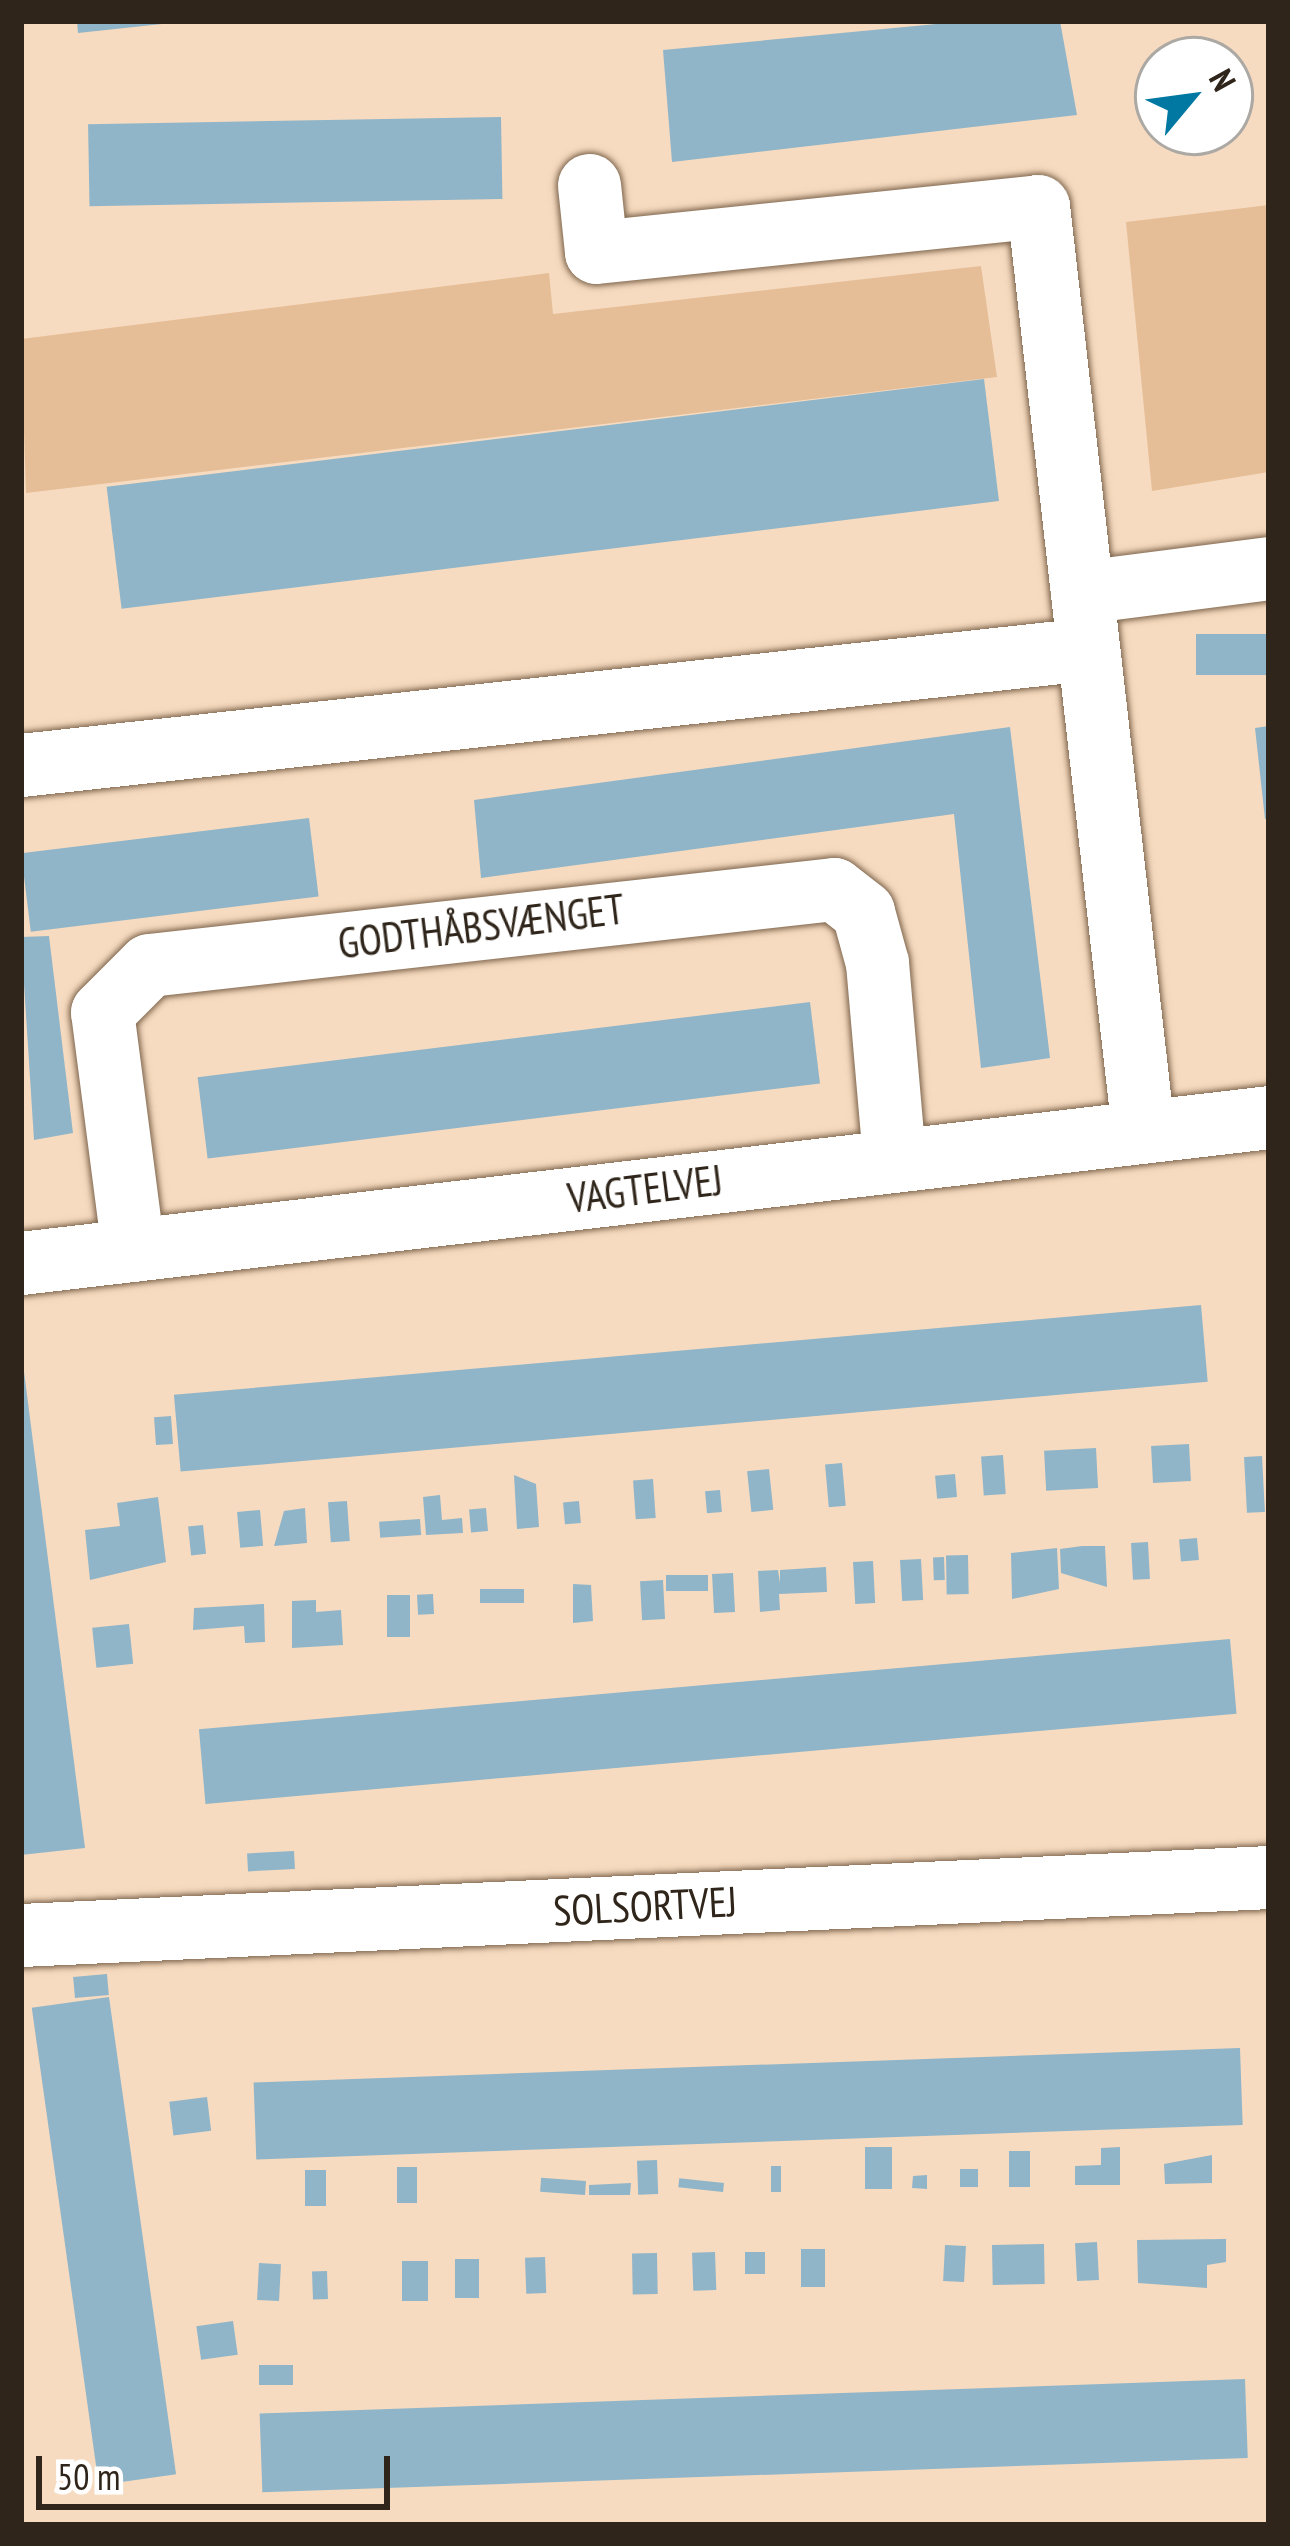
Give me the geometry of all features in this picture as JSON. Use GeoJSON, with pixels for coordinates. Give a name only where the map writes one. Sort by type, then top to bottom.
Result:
{"type":"FeatureCollection","features":[{"type":"Feature","properties":{"kind":"street"},"geometry":{"type":"LineString","coordinates":[[589,185],[596,252],[1039,206],[1143,1131]]}},
{"type":"Feature","properties":{"kind":"street"},"geometry":{"type":"LineString","coordinates":[[21,764],[1085,621],[1269,568]]}},
{"type":"Feature","properties":{"kind":"street","name":"GODTHÅBSVÆNGET"},"geometry":{"type":"LineString","coordinates":[[133,1250],[102,1012],[149,965],[172,962],[834,889],[862,912],[877,963],[894,1159]]}},
{"type":"Feature","properties":{"kind":"street","name":"VAGTELVEJ"},"geometry":{"type":"LineString","coordinates":[[21,1263],[1269,1117]]}},
{"type":"Feature","properties":{"kind":"street","name":"SOLSORTVEJ"},"geometry":{"type":"LineString","coordinates":[[21,1935],[1269,1877]]}},
{"type":"Feature","properties":{"kind":"shaded area"},"geometry":{"type":"Polygon","coordinates":[[[1269,205],[1269,472],[1152,491],[1126,222],[1269,205]]]}},
{"type":"Feature","properties":{"kind":"shaded area"},"geometry":{"type":"Polygon","coordinates":[[[981,266],[997,377],[26,493],[21,339],[549,273],[553,314],[981,266]]]}},
{"type":"Feature","properties":{"kind":"building"},"geometry":{"type":"Polygon","coordinates":[[[77,21],[162,21],[162,24],[78,33],[77,21]]]}},
{"type":"Feature","properties":{"kind":"building"},"geometry":{"type":"Polygon","coordinates":[[[968,21],[1060,21],[1077,115],[672,162],[663,50],[968,21]]]}},
{"type":"Feature","properties":{"kind":"building"},"geometry":{"type":"Polygon","coordinates":[[[501,117],[502,199],[89,206],[88,124],[501,117]]]}},
{"type":"Feature","properties":{"kind":"building"},"geometry":{"type":"Polygon","coordinates":[[[984,379],[999,501],[122,609],[107,487],[984,379]]]}},
{"type":"Feature","properties":{"kind":"building"},"geometry":{"type":"Polygon","coordinates":[[[1196,634],[1269,634],[1269,675],[1196,675],[1196,634]]]}},
{"type":"Feature","properties":{"kind":"building"},"geometry":{"type":"Polygon","coordinates":[[[1269,726],[1269,819],[1265,819],[1255,728],[1269,726]]]}},
{"type":"Feature","properties":{"kind":"building"},"geometry":{"type":"Polygon","coordinates":[[[1010,727],[1050,1058],[981,1068],[954,814],[481,878],[474,800],[1010,727]]]}},
{"type":"Feature","properties":{"kind":"building"},"geometry":{"type":"Polygon","coordinates":[[[309,818],[319,896],[31,932],[21,853],[309,818]]]}},
{"type":"Feature","properties":{"kind":"building"},"geometry":{"type":"Polygon","coordinates":[[[49,936],[73,1133],[34,1140],[21,937],[49,936]]]}},
{"type":"Feature","properties":{"kind":"building"},"geometry":{"type":"Polygon","coordinates":[[[810,1002],[820,1083],[208,1159],[198,1077],[810,1002]]]}},
{"type":"Feature","properties":{"kind":"building"},"geometry":{"type":"Polygon","coordinates":[[[1201,1305],[1208,1382],[181,1472],[174,1395],[1201,1305]]]}},
{"type":"Feature","properties":{"kind":"building"},"geometry":{"type":"Polygon","coordinates":[[[21,1348],[85,1848],[21,1855],[21,1348]]]}},
{"type":"Feature","properties":{"kind":"building"},"geometry":{"type":"Polygon","coordinates":[[[171,1416],[173,1444],[156,1445],[154,1417],[171,1416]]]}},
{"type":"Feature","properties":{"kind":"building"},"geometry":{"type":"Polygon","coordinates":[[[1189,1444],[1191,1481],[1153,1483],[1151,1446],[1189,1444]]]}},
{"type":"Feature","properties":{"kind":"building"},"geometry":{"type":"Polygon","coordinates":[[[1096,1448],[1098,1488],[1046,1491],[1044,1451],[1096,1448]]]}},
{"type":"Feature","properties":{"kind":"building"},"geometry":{"type":"Polygon","coordinates":[[[1003,1455],[1006,1494],[984,1495],[981,1457],[1003,1455]]]}},
{"type":"Feature","properties":{"kind":"building"},"geometry":{"type":"Polygon","coordinates":[[[1262,1456],[1265,1512],[1247,1513],[1244,1457],[1262,1456]]]}},
{"type":"Feature","properties":{"kind":"building"},"geometry":{"type":"Polygon","coordinates":[[[842,1463],[846,1506],[829,1507],[825,1464],[842,1463]]]}},
{"type":"Feature","properties":{"kind":"building"},"geometry":{"type":"Polygon","coordinates":[[[769,1469],[773,1510],[751,1512],[747,1471],[769,1469]]]}},
{"type":"Feature","properties":{"kind":"building"},"geometry":{"type":"Polygon","coordinates":[[[955,1474],[957,1497],[937,1499],[935,1476],[955,1474]]]}},
{"type":"Feature","properties":{"kind":"building"},"geometry":{"type":"Polygon","coordinates":[[[514,1475],[536,1484],[539,1527],[517,1529],[514,1475]]]}},
{"type":"Feature","properties":{"kind":"building"},"geometry":{"type":"Polygon","coordinates":[[[653,1479],[656,1518],[636,1519],[633,1480],[653,1479]]]}},
{"type":"Feature","properties":{"kind":"building"},"geometry":{"type":"Polygon","coordinates":[[[720,1490],[722,1512],[707,1513],[705,1491],[720,1490]]]}},
{"type":"Feature","properties":{"kind":"building"},"geometry":{"type":"Polygon","coordinates":[[[440,1495],[442,1520],[462,1518],[463,1533],[426,1535],[423,1497],[440,1495]]]}},
{"type":"Feature","properties":{"kind":"building"},"geometry":{"type":"Polygon","coordinates":[[[158,1497],[166,1562],[90,1580],[85,1530],[120,1526],[117,1503],[158,1497]]]}},
{"type":"Feature","properties":{"kind":"building"},"geometry":{"type":"Polygon","coordinates":[[[347,1501],[350,1541],[331,1542],[328,1502],[347,1501]]]}},
{"type":"Feature","properties":{"kind":"building"},"geometry":{"type":"Polygon","coordinates":[[[579,1501],[581,1523],[565,1524],[563,1502],[579,1501]]]}},
{"type":"Feature","properties":{"kind":"building"},"geometry":{"type":"Polygon","coordinates":[[[305,1508],[307,1543],[274,1546],[284,1511],[305,1508]]]}},
{"type":"Feature","properties":{"kind":"building"},"geometry":{"type":"Polygon","coordinates":[[[486,1508],[488,1531],[471,1532],[469,1509],[486,1508]]]}},
{"type":"Feature","properties":{"kind":"building"},"geometry":{"type":"Polygon","coordinates":[[[260,1510],[263,1546],[240,1548],[237,1512],[260,1510]]]}},
{"type":"Feature","properties":{"kind":"building"},"geometry":{"type":"Polygon","coordinates":[[[420,1519],[421,1535],[380,1538],[379,1522],[420,1519]]]}},
{"type":"Feature","properties":{"kind":"building"},"geometry":{"type":"Polygon","coordinates":[[[203,1525],[206,1554],[191,1555],[188,1527],[203,1525]]]}},
{"type":"Feature","properties":{"kind":"building"},"geometry":{"type":"Polygon","coordinates":[[[1197,1538],[1199,1560],[1181,1561],[1179,1540],[1197,1538]]]}},
{"type":"Feature","properties":{"kind":"building"},"geometry":{"type":"Polygon","coordinates":[[[1148,1542],[1150,1579],[1133,1580],[1131,1543],[1148,1542]]]}},
{"type":"Feature","properties":{"kind":"building"},"geometry":{"type":"Polygon","coordinates":[[[1105,1546],[1107,1587],[1061,1573],[1060,1549],[1105,1546]]]}},
{"type":"Feature","properties":{"kind":"building"},"geometry":{"type":"Polygon","coordinates":[[[1057,1548],[1059,1589],[1012,1599],[1011,1553],[1057,1548]]]}},
{"type":"Feature","properties":{"kind":"building"},"geometry":{"type":"Polygon","coordinates":[[[946,1555],[968,1555],[969,1594],[947,1594],[946,1555]]]}},
{"type":"Feature","properties":{"kind":"building"},"geometry":{"type":"Polygon","coordinates":[[[933,1557],[944,1557],[945,1580],[934,1580],[933,1557]]]}},
{"type":"Feature","properties":{"kind":"building"},"geometry":{"type":"Polygon","coordinates":[[[921,1559],[923,1600],[902,1601],[900,1560],[921,1559]]]}},
{"type":"Feature","properties":{"kind":"building"},"geometry":{"type":"Polygon","coordinates":[[[873,1561],[875,1603],[855,1604],[853,1562],[873,1561]]]}},
{"type":"Feature","properties":{"kind":"building"},"geometry":{"type":"Polygon","coordinates":[[[826,1567],[827,1592],[779,1594],[780,1610],[760,1612],[758,1571],[778,1570],[780,1583],[780,1570],[826,1567]]]}},
{"type":"Feature","properties":{"kind":"building"},"geometry":{"type":"Polygon","coordinates":[[[733,1573],[735,1612],[714,1613],[712,1574],[733,1573]]]}},
{"type":"Feature","properties":{"kind":"building"},"geometry":{"type":"Polygon","coordinates":[[[666,1575],[708,1575],[708,1591],[666,1591],[666,1575]]]}},
{"type":"Feature","properties":{"kind":"building"},"geometry":{"type":"Polygon","coordinates":[[[663,1580],[665,1619],[642,1620],[640,1581],[663,1580]]]}},
{"type":"Feature","properties":{"kind":"building"},"geometry":{"type":"Polygon","coordinates":[[[573,1584],[591,1585],[593,1621],[573,1623],[573,1584]]]}},
{"type":"Feature","properties":{"kind":"building"},"geometry":{"type":"Polygon","coordinates":[[[480,1589],[524,1589],[524,1603],[480,1603],[480,1589]]]}},
{"type":"Feature","properties":{"kind":"building"},"geometry":{"type":"Polygon","coordinates":[[[433,1594],[434,1614],[418,1615],[417,1595],[433,1594]]]}},
{"type":"Feature","properties":{"kind":"building"},"geometry":{"type":"Polygon","coordinates":[[[387,1595],[410,1595],[410,1637],[387,1637],[387,1595]]]}},
{"type":"Feature","properties":{"kind":"building"},"geometry":{"type":"Polygon","coordinates":[[[316,1600],[316,1612],[341,1610],[343,1645],[292,1648],[292,1601],[316,1600]]]}},
{"type":"Feature","properties":{"kind":"building"},"geometry":{"type":"Polygon","coordinates":[[[264,1604],[265,1642],[245,1643],[244,1626],[193,1630],[194,1608],[264,1604]]]}},
{"type":"Feature","properties":{"kind":"building"},"geometry":{"type":"Polygon","coordinates":[[[129,1624],[133,1664],[96,1668],[92,1628],[129,1624]]]}},
{"type":"Feature","properties":{"kind":"building"},"geometry":{"type":"Polygon","coordinates":[[[1230,1639],[1237,1714],[205,1804],[199,1729],[1230,1639]]]}},
{"type":"Feature","properties":{"kind":"building"},"geometry":{"type":"Polygon","coordinates":[[[294,1851],[295,1869],[248,1871],[247,1853],[294,1851]]]}},
{"type":"Feature","properties":{"kind":"building"},"geometry":{"type":"Polygon","coordinates":[[[107,1974],[109,1995],[75,1998],[73,1977],[107,1974]]]}},
{"type":"Feature","properties":{"kind":"building"},"geometry":{"type":"Polygon","coordinates":[[[109,1997],[176,2474],[99,2485],[32,2008],[109,1997]]]}},
{"type":"Feature","properties":{"kind":"building"},"geometry":{"type":"Polygon","coordinates":[[[1240,2048],[1243,2125],[256,2159],[254,2082],[1240,2048]]]}},
{"type":"Feature","properties":{"kind":"building"},"geometry":{"type":"Polygon","coordinates":[[[207,2097],[211,2131],[173,2135],[169,2102],[207,2097]]]}},
{"type":"Feature","properties":{"kind":"building"},"geometry":{"type":"Polygon","coordinates":[[[865,2147],[892,2147],[892,2189],[865,2189],[865,2147]]]}},
{"type":"Feature","properties":{"kind":"building"},"geometry":{"type":"Polygon","coordinates":[[[1120,2147],[1120,2185],[1075,2185],[1075,2166],[1101,2165],[1101,2148],[1120,2147]]]}},
{"type":"Feature","properties":{"kind":"building"},"geometry":{"type":"Polygon","coordinates":[[[1009,2151],[1030,2151],[1030,2187],[1009,2187],[1009,2151]]]}},
{"type":"Feature","properties":{"kind":"building"},"geometry":{"type":"Polygon","coordinates":[[[1212,2155],[1212,2183],[1165,2184],[1164,2164],[1212,2155]]]}},
{"type":"Feature","properties":{"kind":"building"},"geometry":{"type":"Polygon","coordinates":[[[657,2160],[658,2194],[638,2195],[637,2161],[657,2160]]]}},
{"type":"Feature","properties":{"kind":"building"},"geometry":{"type":"Polygon","coordinates":[[[771,2166],[781,2166],[781,2192],[771,2192],[771,2166]]]}},
{"type":"Feature","properties":{"kind":"building"},"geometry":{"type":"Polygon","coordinates":[[[397,2167],[417,2167],[417,2203],[397,2203],[397,2167]]]}},
{"type":"Feature","properties":{"kind":"building"},"geometry":{"type":"Polygon","coordinates":[[[960,2169],[978,2169],[978,2187],[960,2187],[960,2169]]]}},
{"type":"Feature","properties":{"kind":"building"},"geometry":{"type":"Polygon","coordinates":[[[305,2170],[326,2170],[326,2206],[305,2206],[305,2170]]]}},
{"type":"Feature","properties":{"kind":"building"},"geometry":{"type":"Polygon","coordinates":[[[927,2175],[927,2189],[912,2188],[913,2176],[927,2175]]]}},
{"type":"Feature","properties":{"kind":"building"},"geometry":{"type":"Polygon","coordinates":[[[541,2178],[586,2181],[585,2195],[540,2192],[541,2178]]]}},
{"type":"Feature","properties":{"kind":"building"},"geometry":{"type":"Polygon","coordinates":[[[679,2178],[724,2183],[723,2192],[678,2187],[679,2178]]]}},
{"type":"Feature","properties":{"kind":"building"},"geometry":{"type":"Polygon","coordinates":[[[631,2183],[630,2195],[589,2195],[589,2185],[631,2183]]]}},
{"type":"Feature","properties":{"kind":"building"},"geometry":{"type":"Polygon","coordinates":[[[1226,2239],[1226,2262],[1207,2265],[1207,2288],[1138,2283],[1137,2240],[1226,2239]]]}},
{"type":"Feature","properties":{"kind":"building"},"geometry":{"type":"Polygon","coordinates":[[[1097,2242],[1099,2280],[1077,2281],[1075,2243],[1097,2242]]]}},
{"type":"Feature","properties":{"kind":"building"},"geometry":{"type":"Polygon","coordinates":[[[1044,2244],[1045,2284],[993,2285],[992,2245],[1044,2244]]]}},
{"type":"Feature","properties":{"kind":"building"},"geometry":{"type":"Polygon","coordinates":[[[945,2245],[966,2246],[964,2282],[943,2281],[945,2245]]]}},
{"type":"Feature","properties":{"kind":"building"},"geometry":{"type":"Polygon","coordinates":[[[801,2249],[825,2249],[825,2287],[801,2287],[801,2249]]]}},
{"type":"Feature","properties":{"kind":"building"},"geometry":{"type":"Polygon","coordinates":[[[715,2252],[716,2290],[693,2291],[692,2253],[715,2252]]]}},
{"type":"Feature","properties":{"kind":"building"},"geometry":{"type":"Polygon","coordinates":[[[745,2252],[765,2252],[765,2274],[745,2274],[745,2252]]]}},
{"type":"Feature","properties":{"kind":"building"},"geometry":{"type":"Polygon","coordinates":[[[632,2253],[657,2253],[658,2294],[633,2294],[632,2253]]]}},
{"type":"Feature","properties":{"kind":"building"},"geometry":{"type":"Polygon","coordinates":[[[545,2257],[546,2293],[526,2294],[525,2258],[545,2257]]]}},
{"type":"Feature","properties":{"kind":"building"},"geometry":{"type":"Polygon","coordinates":[[[455,2259],[479,2259],[479,2298],[455,2298],[455,2259]]]}},
{"type":"Feature","properties":{"kind":"building"},"geometry":{"type":"Polygon","coordinates":[[[402,2261],[428,2261],[428,2301],[402,2301],[402,2261]]]}},
{"type":"Feature","properties":{"kind":"building"},"geometry":{"type":"Polygon","coordinates":[[[259,2263],[281,2264],[279,2301],[257,2300],[259,2263]]]}},
{"type":"Feature","properties":{"kind":"building"},"geometry":{"type":"Polygon","coordinates":[[[327,2271],[328,2299],[313,2300],[312,2272],[327,2271]]]}},
{"type":"Feature","properties":{"kind":"building"},"geometry":{"type":"Polygon","coordinates":[[[233,2321],[238,2355],[201,2360],[196,2326],[233,2321]]]}},
{"type":"Feature","properties":{"kind":"building"},"geometry":{"type":"Polygon","coordinates":[[[259,2365],[293,2365],[293,2385],[259,2385],[259,2365]]]}},
{"type":"Feature","properties":{"kind":"building"},"geometry":{"type":"Polygon","coordinates":[[[1245,2379],[1248,2458],[262,2492],[260,2413],[1245,2379]]]}}]}
